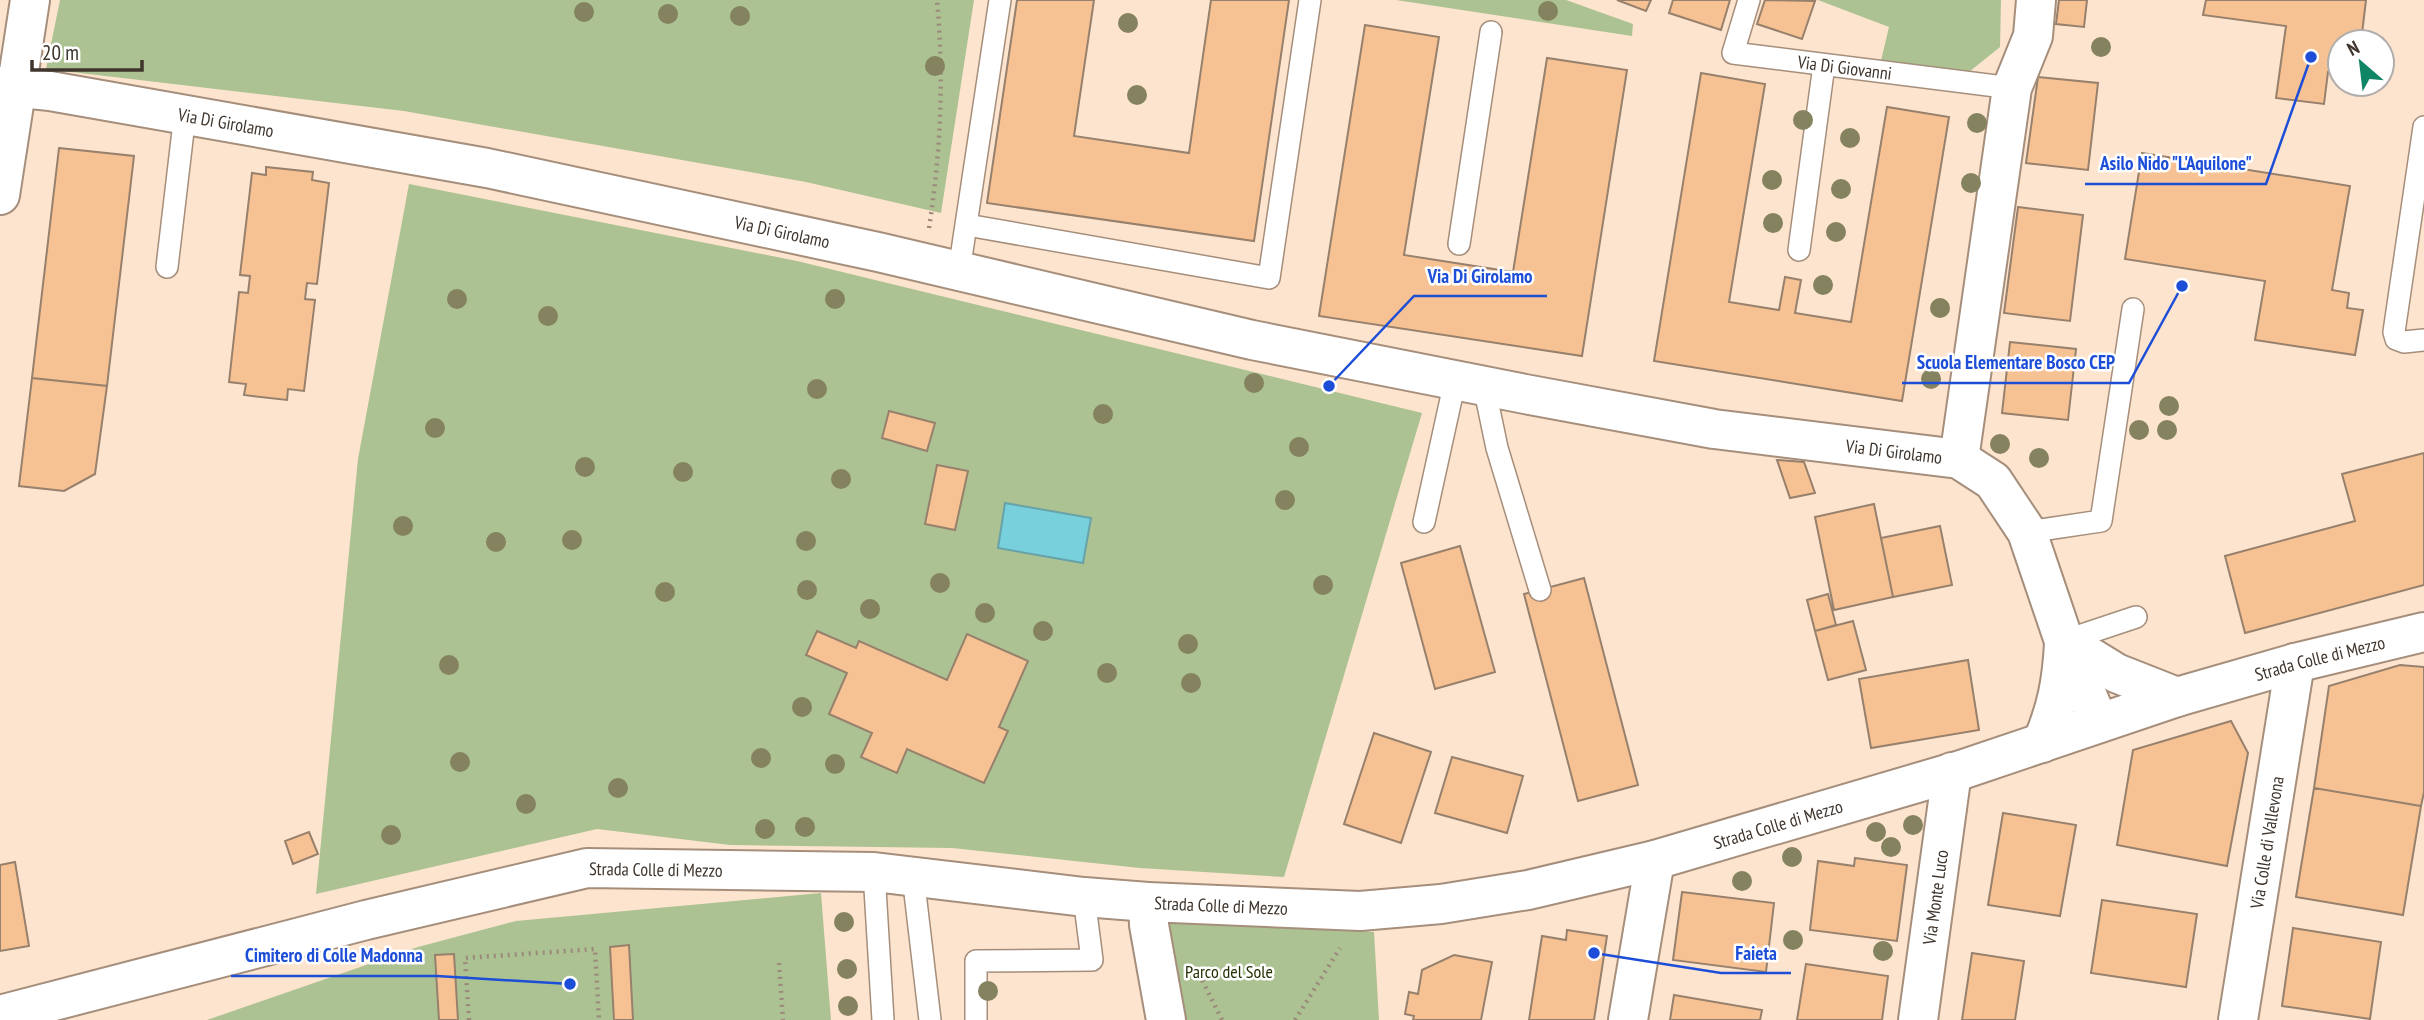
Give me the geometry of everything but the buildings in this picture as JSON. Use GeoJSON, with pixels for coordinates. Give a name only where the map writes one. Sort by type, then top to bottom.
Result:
{"type":"FeatureCollection","features":[{"type":"Feature","properties":{"kind":"street"},"geometry":{"type":"LineString","coordinates":[[0,195],[8,87],[30,0]]}},
{"type":"Feature","properties":{"kind":"street","name":"Via Di Girolamo"},"geometry":{"type":"LineString","coordinates":[[1959,459],[2012,88],[2033,36],[2036,0]]}},
{"type":"Feature","properties":{"kind":"street","name":"Via Di Girolamo"},"geometry":{"type":"LineString","coordinates":[[8,87],[50,91],[487,168],[941,267],[1252,340],[1470,383],[1714,429],[1959,459],[1993,481],[2026,531],[2064,641],[2099,723]]}},
{"type":"Feature","properties":{"kind":"street","name":"Strada Colle di Mezzo"},"geometry":{"type":"LineString","coordinates":[[0,1015],[366,920],[587,868],[874,872],[1084,897],[1360,911],[1441,904],[1528,890],[1655,860],[1952,772],[2177,697],[2295,663],[2424,632]]}},
{"type":"Feature","properties":{"kind":"street"},"geometry":{"type":"LineString","coordinates":[[2064,641],[2116,673],[2177,697]]}},
{"type":"Feature","properties":{"kind":"street","name":"Via Di Girolamo"},"geometry":{"type":"LineString","coordinates":[[2042,743],[2062,684],[2064,641]]}},
{"type":"Feature","properties":{"kind":"street","name":"Via Colle di Vallevona"},"geometry":{"type":"LineString","coordinates":[[2238,1020],[2295,663]]}},
{"type":"Feature","properties":{"kind":"street","name":"Via Monte Luco"},"geometry":{"type":"LineString","coordinates":[[1918,1020],[1952,772]]}},
{"type":"Feature","properties":{"kind":"street"},"geometry":{"type":"LineString","coordinates":[[1628,1020],[1655,860]]}},
{"type":"Feature","properties":{"kind":"street"},"geometry":{"type":"LineString","coordinates":[[1148,902],[1149,925],[1166,1020]]}},
{"type":"Feature","properties":{"kind":"lane"},"geometry":{"type":"LineString","coordinates":[[941,267],[967,225],[1000,0]]}},
{"type":"Feature","properties":{"kind":"lane"},"geometry":{"type":"LineString","coordinates":[[967,225],[1269,278],[1310,0]]}},
{"type":"Feature","properties":{"kind":"lane","name":"Via Di Giovanni"},"geometry":{"type":"LineString","coordinates":[[1749,0],[1733,53],[2012,88]]}},
{"type":"Feature","properties":{"kind":"lane"},"geometry":{"type":"LineString","coordinates":[[1459,244],[1491,32]]}},
{"type":"Feature","properties":{"kind":"lane"},"geometry":{"type":"LineString","coordinates":[[1799,250],[1824,65]]}},
{"type":"Feature","properties":{"kind":"lane"},"geometry":{"type":"LineString","coordinates":[[167,267],[185,114]]}},
{"type":"Feature","properties":{"kind":"lane"},"geometry":{"type":"LineString","coordinates":[[2424,127],[2393,332],[2396,339],[2404,342],[2424,340]]}},
{"type":"Feature","properties":{"kind":"lane"},"geometry":{"type":"LineString","coordinates":[[2026,531],[2101,521],[2133,309]]}},
{"type":"Feature","properties":{"kind":"lane"},"geometry":{"type":"LineString","coordinates":[[1424,522],[1470,383]]}},
{"type":"Feature","properties":{"kind":"lane"},"geometry":{"type":"LineString","coordinates":[[1470,383],[1497,449],[1539,590]]}},
{"type":"Feature","properties":{"kind":"lane"},"geometry":{"type":"LineString","coordinates":[[2064,641],[2136,617]]}},
{"type":"Feature","properties":{"kind":"lane"},"geometry":{"type":"LineString","coordinates":[[874,872],[883,1020]]}},
{"type":"Feature","properties":{"kind":"lane"},"geometry":{"type":"LineString","coordinates":[[913,876],[930,1020]]}},
{"type":"Feature","properties":{"kind":"lane"},"geometry":{"type":"LineString","coordinates":[[976,1020],[976,961],[1092,960],[1084,897]]}},
{"type":"Feature","properties":{"kind":"path"},"geometry":{"type":"LineString","coordinates":[[937,0],[942,52],[942,125],[936,187],[941,267]]}},
{"type":"Feature","properties":{"kind":"path"},"geometry":{"type":"LineString","coordinates":[[1295,1020],[1360,911]]}},
{"type":"Feature","properties":{"kind":"path"},"geometry":{"type":"LineString","coordinates":[[469,1020],[465,958],[595,949],[600,1020]]}},
{"type":"Feature","properties":{"kind":"path"},"geometry":{"type":"LineString","coordinates":[[779,963],[783,1020]]}},
{"type":"Feature","properties":{"kind":"green space"},"geometry":{"type":"Polygon","coordinates":[[[60,0],[974,0],[941,213],[806,182],[404,111],[46,69],[60,0]]]}},
{"type":"Feature","properties":{"kind":"green space"},"geometry":{"type":"Polygon","coordinates":[[[1396,0],[1566,0],[1633,24],[1632,36],[1396,0]]]}},
{"type":"Feature","properties":{"kind":"green space"},"geometry":{"type":"Polygon","coordinates":[[[1818,0],[2001,0],[2000,47],[1964,76],[1880,65],[1889,27],[1818,0]]]}},
{"type":"Feature","properties":{"kind":"green space"},"geometry":{"type":"Polygon","coordinates":[[[409,184],[797,261],[1422,413],[1284,877],[1140,868],[952,848],[730,845],[597,829],[316,894],[358,459],[409,184]]]}},
{"type":"Feature","properties":{"kind":"green space"},"geometry":{"type":"Polygon","coordinates":[[[821,893],[831,1020],[207,1020],[418,947],[516,921],[821,893]]]}},
{"type":"Feature","properties":{"kind":"green space","name":"Parco del Sole"},"geometry":{"type":"Polygon","coordinates":[[[1165,916],[1374,932],[1379,1020],[1184,1020],[1165,916]]]}},
{"type":"Feature","properties":{"kind":"water"},"geometry":{"type":"Polygon","coordinates":[[[1005,503],[1091,518],[1083,563],[998,548],[1005,503]]]}},
{"type":"Feature","properties":{"kind":"place","name":"Asilo Nido \"L'Aquilone\""},"geometry":{"type":"Point","coordinates":[2311,57]}},
{"type":"Feature","properties":{"kind":"place","name":"Scuola Elementare Bosco CEP"},"geometry":{"type":"Point","coordinates":[2182,286]}},
{"type":"Feature","properties":{"kind":"place","name":"Via Di Girolamo"},"geometry":{"type":"Point","coordinates":[1329,386]}},
{"type":"Feature","properties":{"kind":"place","name":"Faieta"},"geometry":{"type":"Point","coordinates":[1594,953]}},
{"type":"Feature","properties":{"kind":"place","name":"Cimitero di Colle Madonna"},"geometry":{"type":"Point","coordinates":[570,984]}}]}
